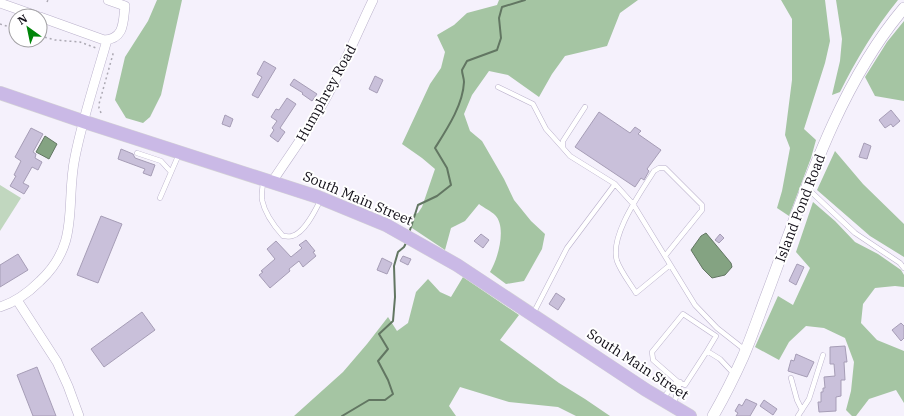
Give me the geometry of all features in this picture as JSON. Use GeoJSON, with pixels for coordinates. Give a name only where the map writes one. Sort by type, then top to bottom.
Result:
{"type":"FeatureCollection","features":[{"type":"Feature","properties":{"kind":"main road","name":"South Main Street"},"geometry":{"type":"LineString","coordinates":[[0,93],[268,180],[321,198],[374,219],[409,237],[457,265],[646,390],[690,416]]}},
{"type":"Feature","properties":{"kind":"street"},"geometry":{"type":"LineString","coordinates":[[48,20],[104,40],[115,38],[121,31],[126,3],[108,0]]}},
{"type":"Feature","properties":{"kind":"street","name":"Humphrey Road"},"geometry":{"type":"LineString","coordinates":[[268,180],[299,143],[322,105],[352,48],[373,0]]}},
{"type":"Feature","properties":{"kind":"street"},"geometry":{"type":"LineString","coordinates":[[0,3],[14,8]]}},
{"type":"Feature","properties":{"kind":"street","name":"Island Pond Road"},"geometry":{"type":"LineString","coordinates":[[713,416],[746,350],[807,188],[828,139],[852,88],[877,44],[904,8]]}},
{"type":"Feature","properties":{"kind":"street"},"geometry":{"type":"LineString","coordinates":[[0,307],[17,300],[31,290],[47,274],[62,253],[70,221],[72,174],[83,121],[108,40]]}},
{"type":"Feature","properties":{"kind":"street"},"geometry":{"type":"LineString","coordinates":[[17,300],[57,362],[66,380],[79,416]]}},
{"type":"Feature","properties":{"kind":"lane"},"geometry":{"type":"LineString","coordinates":[[498,88],[533,104],[546,129],[570,156],[616,184],[633,204],[695,305],[717,328],[746,350]]}},
{"type":"Feature","properties":{"kind":"lane"},"geometry":{"type":"LineString","coordinates":[[564,148],[563,141],[585,107]]}},
{"type":"Feature","properties":{"kind":"lane"},"geometry":{"type":"LineString","coordinates":[[160,198],[180,152]]}},
{"type":"Feature","properties":{"kind":"lane"},"geometry":{"type":"LineString","coordinates":[[137,153],[161,161],[171,172]]}},
{"type":"Feature","properties":{"kind":"lane"},"geometry":{"type":"LineString","coordinates":[[665,256],[702,210],[702,205],[665,168],[659,168],[654,171],[633,204],[623,224],[617,246],[617,260],[622,272],[636,293],[670,265]]}},
{"type":"Feature","properties":{"kind":"lane"},"geometry":{"type":"LineString","coordinates":[[268,180],[262,199],[266,212],[274,226],[283,236],[292,236],[300,232],[312,216],[321,198]]}},
{"type":"Feature","properties":{"kind":"lane"},"geometry":{"type":"LineString","coordinates":[[533,314],[567,248],[616,184]]}},
{"type":"Feature","properties":{"kind":"lane"},"geometry":{"type":"LineString","coordinates":[[807,188],[855,233],[900,263],[904,268]]}},
{"type":"Feature","properties":{"kind":"lane"},"geometry":{"type":"LineString","coordinates":[[683,314],[716,336],[685,385],[679,381],[653,360],[652,352],[683,314]]}},
{"type":"Feature","properties":{"kind":"lane"},"geometry":{"type":"LineString","coordinates":[[707,351],[720,359],[735,374]]}},
{"type":"Feature","properties":{"kind":"lane"},"geometry":{"type":"LineString","coordinates":[[798,416],[809,399],[823,355]]}},
{"type":"Feature","properties":{"kind":"lane"},"geometry":{"type":"LineString","coordinates":[[791,378],[796,400],[802,410]]}},
{"type":"Feature","properties":{"kind":"lane"},"geometry":{"type":"LineString","coordinates":[[662,399],[679,381]]}},
{"type":"Feature","properties":{"kind":"lane"},"geometry":{"type":"LineString","coordinates":[[673,406],[679,381]]}},
{"type":"Feature","properties":{"kind":"path"},"geometry":{"type":"LineString","coordinates":[[48,38],[80,42],[113,54],[99,104],[101,113]]}},
{"type":"Feature","properties":{"kind":"shaded area"},"geometry":{"type":"Polygon","coordinates":[[[157,0],[182,0],[161,95],[150,117],[143,123],[126,118],[115,100],[125,57],[148,21],[157,0]]]}},
{"type":"Feature","properties":{"kind":"shaded area"},"geometry":{"type":"Polygon","coordinates":[[[499,0],[638,0],[620,13],[607,46],[565,56],[552,74],[539,97],[508,75],[489,71],[472,95],[464,114],[470,131],[482,141],[504,179],[514,200],[531,221],[545,234],[542,249],[524,281],[506,284],[490,272],[496,259],[500,243],[501,235],[499,220],[495,215],[479,204],[465,221],[451,228],[445,250],[406,224],[410,216],[418,213],[422,207],[435,169],[402,144],[430,84],[441,68],[445,52],[437,35],[454,25],[467,13],[497,5],[499,0]]]}},
{"type":"Feature","properties":{"kind":"shaded area"},"geometry":{"type":"Polygon","coordinates":[[[781,0],[825,0],[830,41],[825,63],[804,129],[816,140],[811,158],[789,216],[777,208],[782,191],[790,148],[785,135],[792,80],[792,19],[781,0]]]}},
{"type":"Feature","properties":{"kind":"shaded area"},"geometry":{"type":"Polygon","coordinates":[[[836,0],[898,0],[866,44],[840,92],[832,95],[840,61],[842,39],[836,0]]]}},
{"type":"Feature","properties":{"kind":"shaded area"},"geometry":{"type":"Polygon","coordinates":[[[904,21],[904,101],[875,96],[865,77],[887,42],[904,21]]]}},
{"type":"Feature","properties":{"kind":"shaded area"},"geometry":{"type":"Polygon","coordinates":[[[45,136],[57,144],[49,159],[36,152],[45,136]]]}},
{"type":"Feature","properties":{"kind":"shaded area"},"geometry":{"type":"Polygon","coordinates":[[[835,151],[863,184],[904,224],[904,257],[870,236],[817,190],[835,151]]]}},
{"type":"Feature","properties":{"kind":"shaded area"},"geometry":{"type":"Polygon","coordinates":[[[0,185],[21,198],[0,231],[0,185]]]}},
{"type":"Feature","properties":{"kind":"shaded area"},"geometry":{"type":"Polygon","coordinates":[[[813,202],[835,221],[855,242],[878,254],[901,270],[904,275],[904,287],[895,286],[875,288],[863,304],[861,323],[877,340],[904,351],[904,403],[896,390],[869,399],[856,416],[852,416],[846,410],[851,391],[854,362],[845,338],[824,328],[806,326],[789,342],[779,360],[755,347],[778,296],[793,305],[810,268],[796,252],[813,202]]]}},
{"type":"Feature","properties":{"kind":"shaded area"},"geometry":{"type":"Polygon","coordinates":[[[706,233],[731,263],[732,267],[725,275],[712,278],[703,269],[691,250],[701,236],[706,233]]]}},
{"type":"Feature","properties":{"kind":"shaded area"},"geometry":{"type":"Polygon","coordinates":[[[463,277],[519,315],[500,340],[559,383],[610,416],[576,416],[558,407],[509,402],[460,387],[449,406],[456,416],[294,416],[343,372],[388,317],[397,331],[408,323],[416,292],[428,279],[440,292],[451,297],[463,277]]]}},
{"type":"Feature","properties":{"kind":"building"},"geometry":{"type":"Polygon","coordinates":[[[264,61],[276,68],[258,98],[252,95],[262,77],[257,74],[264,61]]]}},
{"type":"Feature","properties":{"kind":"building"},"geometry":{"type":"Polygon","coordinates":[[[375,76],[383,80],[377,93],[369,89],[375,76]]]}},
{"type":"Feature","properties":{"kind":"building"},"geometry":{"type":"Polygon","coordinates":[[[294,79],[317,94],[312,101],[290,85],[294,79]]]}},
{"type":"Feature","properties":{"kind":"building"},"geometry":{"type":"Polygon","coordinates":[[[287,98],[296,104],[280,128],[285,132],[278,142],[270,136],[274,130],[272,128],[277,121],[271,117],[276,109],[279,110],[287,98]]]}},
{"type":"Feature","properties":{"kind":"building"},"geometry":{"type":"Polygon","coordinates":[[[891,110],[900,121],[893,127],[891,124],[885,128],[879,120],[891,110]]]}},
{"type":"Feature","properties":{"kind":"building"},"geometry":{"type":"Polygon","coordinates":[[[599,112],[630,133],[635,127],[641,131],[638,134],[661,150],[647,169],[649,171],[644,180],[641,178],[635,187],[575,147],[599,112]]]}},
{"type":"Feature","properties":{"kind":"building"},"geometry":{"type":"Polygon","coordinates":[[[225,115],[233,119],[230,127],[222,124],[225,115]]]}},
{"type":"Feature","properties":{"kind":"building"},"geometry":{"type":"Polygon","coordinates":[[[31,128],[43,134],[33,152],[36,154],[35,158],[42,162],[38,170],[32,167],[23,183],[29,186],[24,194],[10,186],[16,176],[14,175],[21,161],[15,157],[31,128]]]}},
{"type":"Feature","properties":{"kind":"building"},"geometry":{"type":"Polygon","coordinates":[[[864,143],[871,146],[867,159],[859,157],[864,143]]]}},
{"type":"Feature","properties":{"kind":"building"},"geometry":{"type":"Polygon","coordinates":[[[121,149],[133,154],[135,158],[155,165],[151,176],[143,173],[145,169],[118,159],[121,149]]]}},
{"type":"Feature","properties":{"kind":"building"},"geometry":{"type":"Polygon","coordinates":[[[101,216],[122,224],[98,283],[77,275],[101,216]]]}},
{"type":"Feature","properties":{"kind":"building"},"geometry":{"type":"Polygon","coordinates":[[[481,234],[489,240],[483,248],[474,241],[481,234]]]}},
{"type":"Feature","properties":{"kind":"building"},"geometry":{"type":"Polygon","coordinates":[[[720,234],[724,238],[719,243],[715,240],[720,234]]]}},
{"type":"Feature","properties":{"kind":"building"},"geometry":{"type":"Polygon","coordinates":[[[306,240],[315,251],[313,252],[316,256],[303,267],[299,261],[270,288],[259,275],[263,272],[261,271],[275,259],[267,249],[276,241],[291,257],[302,248],[299,245],[306,240]]]}},
{"type":"Feature","properties":{"kind":"building"},"geometry":{"type":"Polygon","coordinates":[[[18,254],[28,270],[0,287],[0,265],[18,254]]]}},
{"type":"Feature","properties":{"kind":"building"},"geometry":{"type":"Polygon","coordinates":[[[403,256],[411,259],[408,265],[400,261],[403,256]]]}},
{"type":"Feature","properties":{"kind":"building"},"geometry":{"type":"Polygon","coordinates":[[[382,258],[392,263],[387,274],[377,270],[382,258]]]}},
{"type":"Feature","properties":{"kind":"building"},"geometry":{"type":"Polygon","coordinates":[[[797,264],[804,267],[796,285],[789,281],[797,264]]]}},
{"type":"Feature","properties":{"kind":"building"},"geometry":{"type":"Polygon","coordinates":[[[556,293],[565,299],[558,310],[549,304],[556,293]]]}},
{"type":"Feature","properties":{"kind":"building"},"geometry":{"type":"Polygon","coordinates":[[[142,312],[155,330],[104,367],[91,349],[142,312]]]}},
{"type":"Feature","properties":{"kind":"building"},"geometry":{"type":"Polygon","coordinates":[[[901,323],[904,326],[904,338],[901,341],[892,330],[901,323]]]}},
{"type":"Feature","properties":{"kind":"building"},"geometry":{"type":"Polygon","coordinates":[[[845,346],[847,362],[844,362],[845,380],[841,380],[841,396],[836,397],[836,411],[819,412],[818,402],[821,402],[821,392],[823,392],[823,388],[825,388],[824,377],[835,376],[834,364],[830,364],[830,347],[845,346]]]}},
{"type":"Feature","properties":{"kind":"building"},"geometry":{"type":"Polygon","coordinates":[[[796,354],[814,362],[807,377],[788,371],[791,360],[794,361],[796,354]]]}},
{"type":"Feature","properties":{"kind":"building"},"geometry":{"type":"Polygon","coordinates":[[[37,367],[56,416],[33,416],[17,375],[37,367]]]}},
{"type":"Feature","properties":{"kind":"building"},"geometry":{"type":"Polygon","coordinates":[[[746,399],[757,404],[750,416],[736,416],[738,413],[735,411],[739,404],[742,406],[746,399]]]}},
{"type":"Feature","properties":{"kind":"building"},"geometry":{"type":"Polygon","coordinates":[[[764,400],[777,409],[773,415],[760,406],[764,400]]]}},
{"type":"Feature","properties":{"kind":"waterway"},"geometry":{"type":"LineString","coordinates":[[410,230],[418,205],[437,196],[451,185],[447,168],[435,148],[458,108],[464,82],[462,70],[467,61],[497,50],[501,38],[499,18],[502,7],[525,0]]}},
{"type":"Feature","properties":{"kind":"waterway"},"geometry":{"type":"LineString","coordinates":[[342,416],[369,400],[385,400],[393,394],[388,380],[378,361],[388,349],[379,334],[393,321],[395,297],[394,266],[398,252],[406,243]]}}]}
